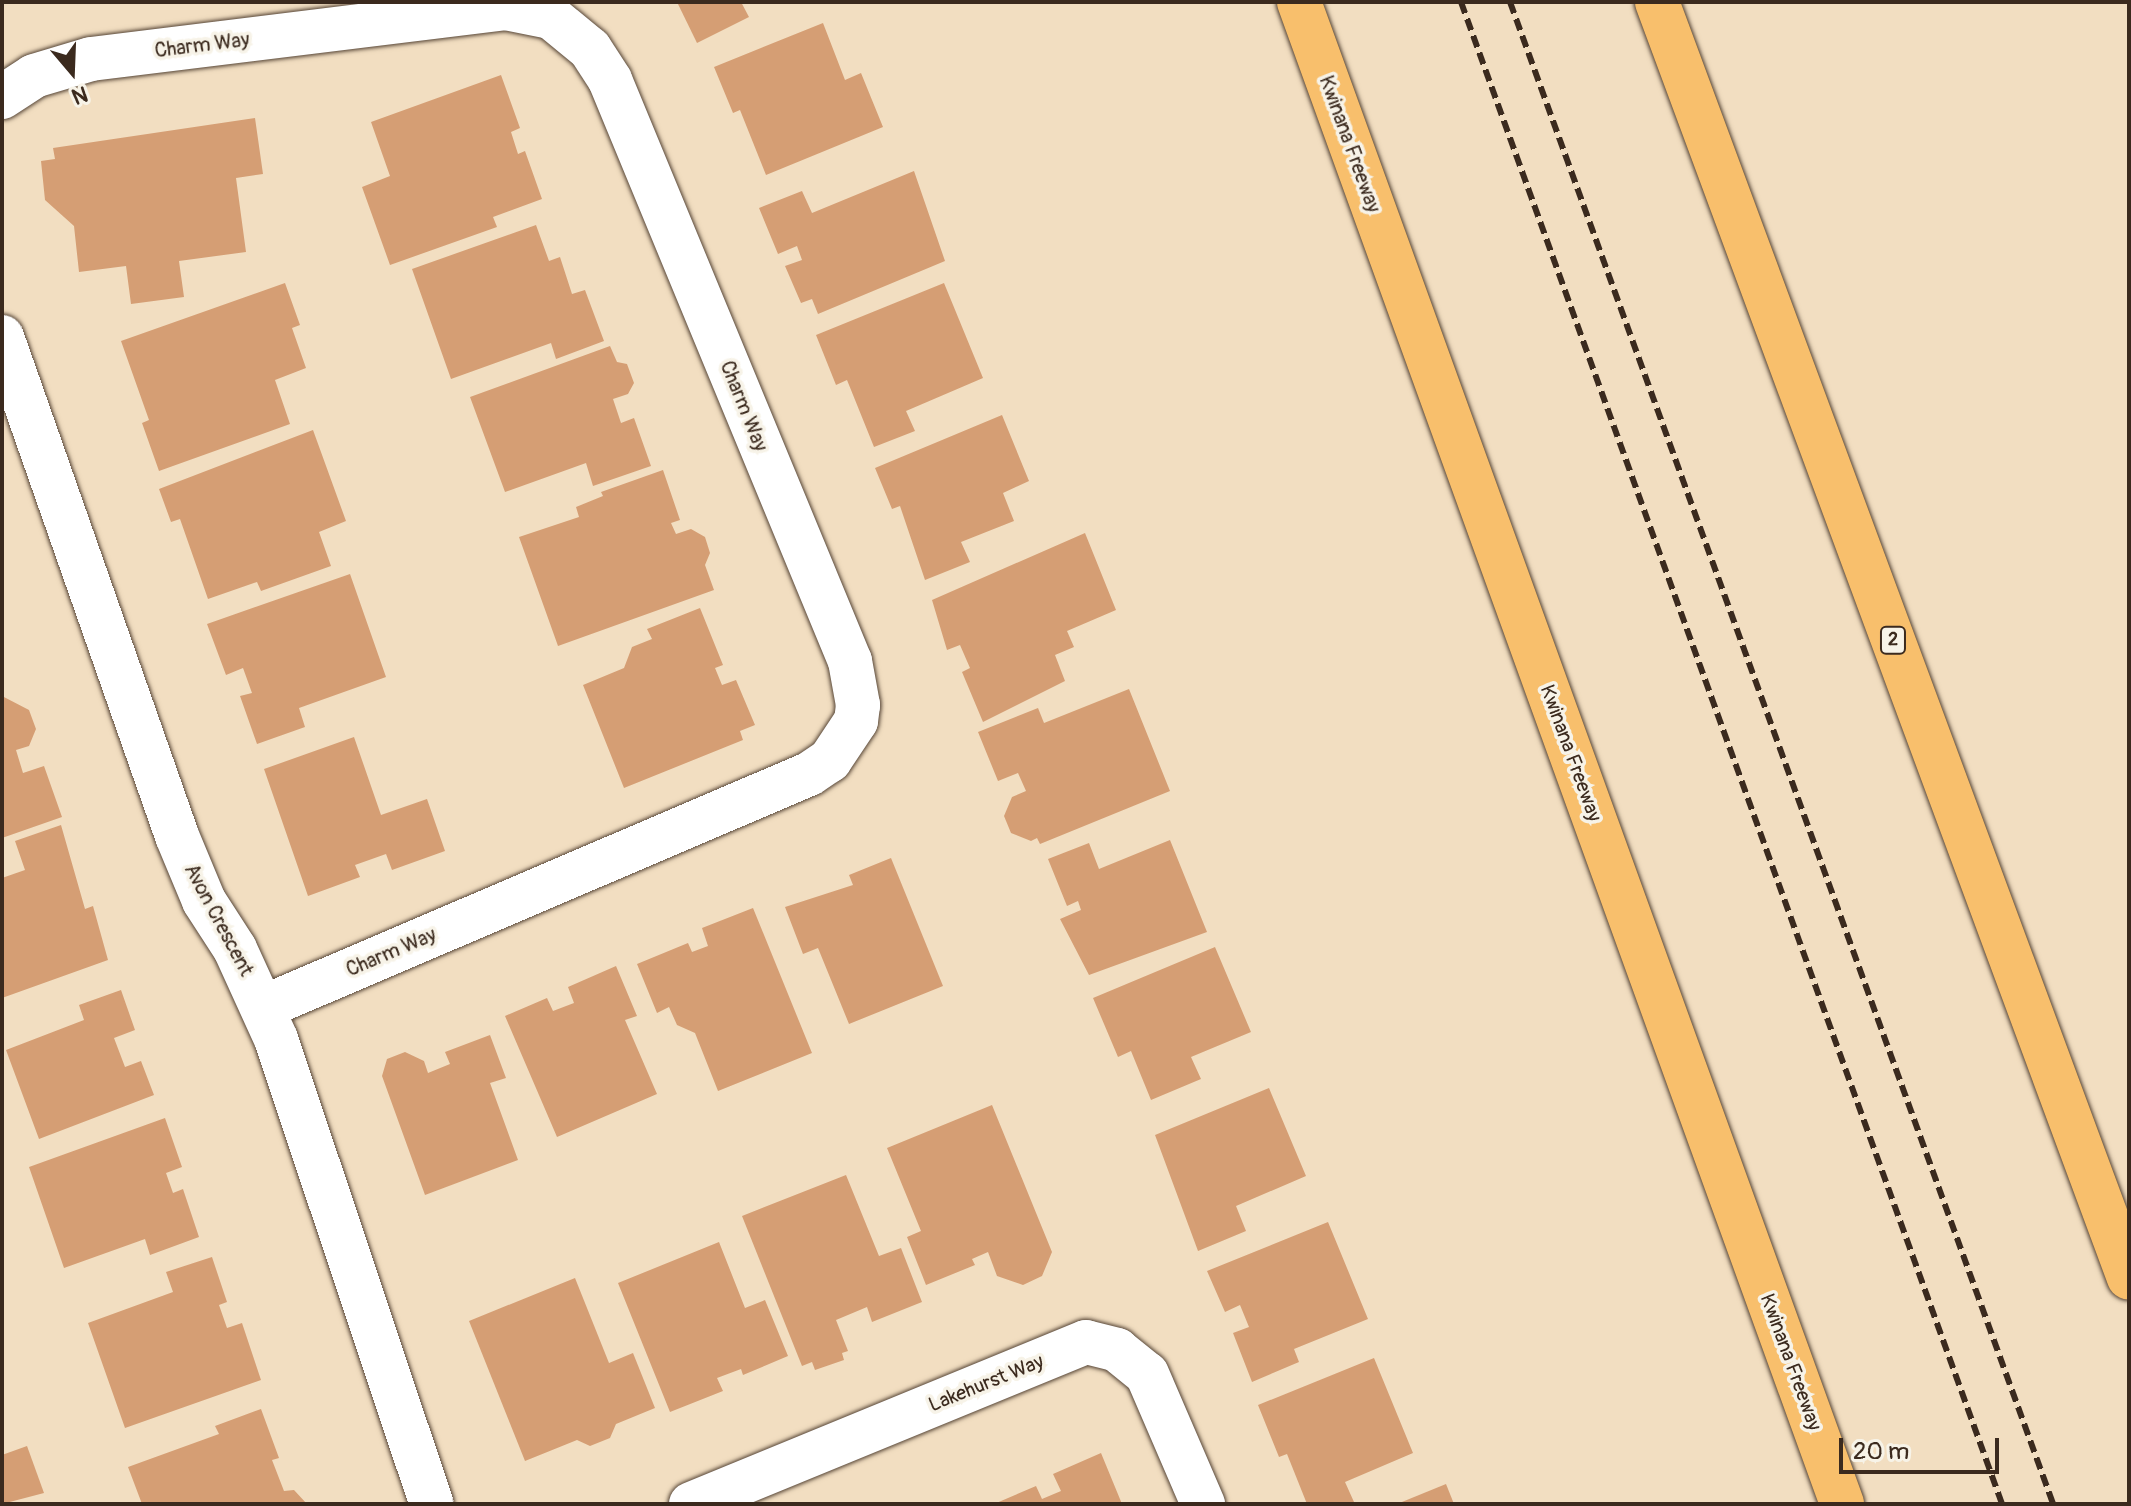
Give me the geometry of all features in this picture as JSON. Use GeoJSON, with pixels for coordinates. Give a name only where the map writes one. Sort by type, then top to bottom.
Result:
{"type":"FeatureCollection","features":[{"type":"Feature","properties":{"kind":"highway","name":"Kwinana Freeway"},"geometry":{"type":"LineString","coordinates":[[1299,2],[1842,1504]]}},
{"type":"Feature","properties":{"kind":"highway","name":"2"},"geometry":{"type":"LineString","coordinates":[[1657,2],[2129,1278]]}},
{"type":"Feature","properties":{"kind":"street","name":"Charm Way"},"geometry":{"type":"LineString","coordinates":[[2,97],[34,76],[91,59],[505,8],[551,17],[569,28],[610,80],[850,661],[858,705],[856,721],[830,760],[809,774],[264,1007]]}},
{"type":"Feature","properties":{"kind":"street","name":"Avon Crescent"},"geometry":{"type":"LineString","coordinates":[[2,337],[177,836],[204,901],[264,1007],[432,1504]]}},
{"type":"Feature","properties":{"kind":"street","name":"Lakehurst Way"},"geometry":{"type":"LineString","coordinates":[[691,1504],[1086,1342],[1117,1350],[1147,1374],[1203,1504]]}},
{"type":"Feature","properties":{"kind":"building"},"geometry":{"type":"Polygon","coordinates":[[[677,2],[741,2],[749,17],[697,43],[677,2]]]}},
{"type":"Feature","properties":{"kind":"building"},"geometry":{"type":"Polygon","coordinates":[[[823,23],[845,80],[861,73],[883,127],[766,175],[740,110],[733,113],[714,67],[823,23]]]}},
{"type":"Feature","properties":{"kind":"building"},"geometry":{"type":"Polygon","coordinates":[[[501,75],[520,128],[511,132],[518,154],[525,151],[542,199],[493,217],[497,227],[390,265],[362,187],[390,176],[371,122],[501,75]]]}},
{"type":"Feature","properties":{"kind":"building"},"geometry":{"type":"Polygon","coordinates":[[[255,118],[263,174],[236,178],[246,252],[179,261],[184,297],[131,304],[126,266],[79,272],[74,226],[45,200],[41,161],[55,159],[53,148],[255,118]]]}},
{"type":"Feature","properties":{"kind":"building"},"geometry":{"type":"Polygon","coordinates":[[[914,171],[945,261],[818,314],[812,299],[801,303],[785,266],[802,260],[797,246],[778,254],[759,208],[802,191],[812,213],[914,171]]]}},
{"type":"Feature","properties":{"kind":"building"},"geometry":{"type":"Polygon","coordinates":[[[536,225],[549,261],[560,257],[572,294],[585,290],[604,341],[556,359],[551,343],[451,379],[412,269],[536,225]]]}},
{"type":"Feature","properties":{"kind":"building"},"geometry":{"type":"Polygon","coordinates":[[[285,283],[300,325],[292,328],[306,368],[275,380],[290,424],[159,471],[142,423],[149,420],[121,341],[285,283]]]}},
{"type":"Feature","properties":{"kind":"building"},"geometry":{"type":"Polygon","coordinates":[[[944,283],[983,378],[906,411],[915,431],[874,447],[847,380],[836,385],[816,335],[944,283]]]}},
{"type":"Feature","properties":{"kind":"building"},"geometry":{"type":"Polygon","coordinates":[[[610,346],[617,362],[627,364],[634,383],[628,394],[613,399],[621,423],[634,418],[651,466],[593,486],[586,463],[505,492],[470,397],[610,346]]]}},
{"type":"Feature","properties":{"kind":"building"},"geometry":{"type":"Polygon","coordinates":[[[1002,415],[1029,481],[1003,493],[1014,521],[961,542],[970,562],[925,580],[900,506],[892,509],[875,468],[1002,415]]]}},
{"type":"Feature","properties":{"kind":"building"},"geometry":{"type":"Polygon","coordinates":[[[313,430],[346,521],[319,532],[331,566],[261,591],[257,582],[208,599],[180,519],[171,522],[159,489],[313,430]]]}},
{"type":"Feature","properties":{"kind":"building"},"geometry":{"type":"Polygon","coordinates":[[[663,470],[680,520],[671,523],[676,534],[691,529],[705,537],[710,553],[705,565],[714,590],[558,646],[519,537],[579,517],[576,507],[603,496],[601,492],[663,470]]]}},
{"type":"Feature","properties":{"kind":"building"},"geometry":{"type":"Polygon","coordinates":[[[1085,533],[1116,610],[1067,631],[1074,647],[1055,655],[1065,681],[983,722],[962,672],[970,668],[960,645],[947,650],[932,600],[1085,533]]]}},
{"type":"Feature","properties":{"kind":"building"},"geometry":{"type":"Polygon","coordinates":[[[350,574],[386,677],[299,708],[305,727],[257,744],[240,696],[252,693],[243,668],[226,675],[207,624],[350,574]]]}},
{"type":"Feature","properties":{"kind":"building"},"geometry":{"type":"Polygon","coordinates":[[[700,608],[723,665],[715,668],[722,685],[736,680],[755,725],[740,731],[743,740],[624,788],[583,685],[624,668],[632,647],[652,639],[647,629],[700,608]]]}},
{"type":"Feature","properties":{"kind":"building"},"geometry":{"type":"Polygon","coordinates":[[[1129,689],[1170,791],[1040,844],[1037,838],[1031,841],[1011,833],[1004,816],[1012,797],[1026,791],[1018,773],[998,781],[978,732],[1038,708],[1044,723],[1129,689]]]}},
{"type":"Feature","properties":{"kind":"building"},"geometry":{"type":"Polygon","coordinates":[[[2,696],[29,710],[36,729],[29,746],[16,750],[23,773],[44,766],[62,817],[2,838],[2,696]]]}},
{"type":"Feature","properties":{"kind":"building"},"geometry":{"type":"Polygon","coordinates":[[[354,737],[381,815],[427,799],[445,851],[392,870],[386,854],[355,865],[360,877],[308,896],[264,769],[354,737]]]}},
{"type":"Feature","properties":{"kind":"building"},"geometry":{"type":"Polygon","coordinates":[[[61,825],[85,909],[93,906],[108,960],[2,998],[2,878],[25,870],[15,841],[61,825]]]}},
{"type":"Feature","properties":{"kind":"building"},"geometry":{"type":"Polygon","coordinates":[[[1170,840],[1207,932],[1089,975],[1060,919],[1081,910],[1078,901],[1067,906],[1048,859],[1089,843],[1099,869],[1170,840]]]}},
{"type":"Feature","properties":{"kind":"building"},"geometry":{"type":"Polygon","coordinates":[[[891,858],[943,986],[849,1024],[818,948],[803,954],[785,907],[853,885],[849,875],[891,858]]]}},
{"type":"Feature","properties":{"kind":"building"},"geometry":{"type":"Polygon","coordinates":[[[753,908],[812,1053],[718,1091],[695,1033],[677,1025],[669,1007],[657,1013],[637,964],[688,943],[692,952],[708,946],[702,928],[753,908]]]}},
{"type":"Feature","properties":{"kind":"building"},"geometry":{"type":"Polygon","coordinates":[[[1215,947],[1251,1032],[1191,1057],[1201,1079],[1151,1100],[1131,1051],[1118,1057],[1093,998],[1215,947]]]}},
{"type":"Feature","properties":{"kind":"building"},"geometry":{"type":"Polygon","coordinates":[[[616,966],[637,1016],[625,1020],[657,1094],[557,1137],[505,1016],[547,998],[553,1011],[574,1003],[568,987],[616,966]]]}},
{"type":"Feature","properties":{"kind":"building"},"geometry":{"type":"Polygon","coordinates":[[[121,990],[135,1030],[114,1038],[125,1067],[141,1061],[154,1095],[39,1139],[6,1050],[84,1020],[79,1005],[121,990]]]}},
{"type":"Feature","properties":{"kind":"building"},"geometry":{"type":"Polygon","coordinates":[[[490,1035],[506,1078],[490,1083],[518,1160],[425,1195],[382,1076],[387,1059],[405,1052],[424,1061],[428,1073],[450,1064],[445,1052],[490,1035]]]}},
{"type":"Feature","properties":{"kind":"building"},"geometry":{"type":"Polygon","coordinates":[[[1269,1088],[1306,1176],[1236,1206],[1246,1231],[1198,1251],[1155,1135],[1269,1088]]]}},
{"type":"Feature","properties":{"kind":"building"},"geometry":{"type":"Polygon","coordinates":[[[992,1105],[1052,1252],[1042,1276],[1023,1285],[997,1276],[988,1252],[972,1259],[975,1265],[926,1285],[907,1237],[921,1231],[887,1148],[992,1105]]]}},
{"type":"Feature","properties":{"kind":"building"},"geometry":{"type":"Polygon","coordinates":[[[165,1118],[182,1167],[166,1173],[173,1193],[183,1189],[199,1237],[150,1255],[145,1239],[64,1268],[29,1167],[165,1118]]]}},
{"type":"Feature","properties":{"kind":"building"},"geometry":{"type":"Polygon","coordinates":[[[846,1175],[879,1256],[901,1248],[922,1302],[872,1322],[867,1307],[836,1320],[848,1351],[842,1353],[844,1360],[815,1370],[812,1362],[802,1366],[742,1216],[846,1175]]]}},
{"type":"Feature","properties":{"kind":"building"},"geometry":{"type":"Polygon","coordinates":[[[1328,1222],[1368,1319],[1294,1349],[1299,1362],[1252,1382],[1233,1333],[1249,1327],[1240,1305],[1225,1312],[1207,1271],[1328,1222]]]}},
{"type":"Feature","properties":{"kind":"building"},"geometry":{"type":"Polygon","coordinates":[[[719,1242],[745,1308],[765,1300],[788,1356],[743,1375],[741,1369],[717,1378],[723,1391],[670,1412],[618,1283],[719,1242]]]}},
{"type":"Feature","properties":{"kind":"building"},"geometry":{"type":"Polygon","coordinates":[[[212,1257],[227,1302],[219,1305],[227,1328],[242,1323],[261,1380],[125,1428],[88,1323],[173,1292],[166,1272],[212,1257]]]}},
{"type":"Feature","properties":{"kind":"building"},"geometry":{"type":"Polygon","coordinates":[[[575,1278],[609,1363],[633,1353],[655,1408],[616,1424],[610,1438],[590,1446],[577,1440],[525,1461],[469,1321],[575,1278]]]}},
{"type":"Feature","properties":{"kind":"building"},"geometry":{"type":"Polygon","coordinates":[[[1374,1358],[1413,1453],[1345,1482],[1354,1502],[1307,1504],[1287,1454],[1279,1457],[1258,1405],[1374,1358]]]}},
{"type":"Feature","properties":{"kind":"building"},"geometry":{"type":"Polygon","coordinates":[[[261,1409],[279,1458],[272,1460],[284,1491],[294,1490],[307,1504],[142,1504],[128,1467],[219,1434],[215,1426],[261,1409]]]}},
{"type":"Feature","properties":{"kind":"building"},"geometry":{"type":"Polygon","coordinates":[[[27,1446],[44,1493],[2,1504],[2,1455],[27,1446]]]}},
{"type":"Feature","properties":{"kind":"building"},"geometry":{"type":"Polygon","coordinates":[[[1101,1453],[1122,1504],[994,1504],[1036,1486],[1042,1499],[1061,1491],[1053,1474],[1101,1453]]]}},
{"type":"Feature","properties":{"kind":"building"},"geometry":{"type":"Polygon","coordinates":[[[1446,1484],[1454,1504],[1397,1504],[1446,1484]]]}},
{"type":"Feature","properties":{"kind":"railway"},"geometry":{"type":"LineString","coordinates":[[1461,2],[2002,1504]]}},
{"type":"Feature","properties":{"kind":"railway"},"geometry":{"type":"LineString","coordinates":[[1510,2],[2053,1504]]}}]}
